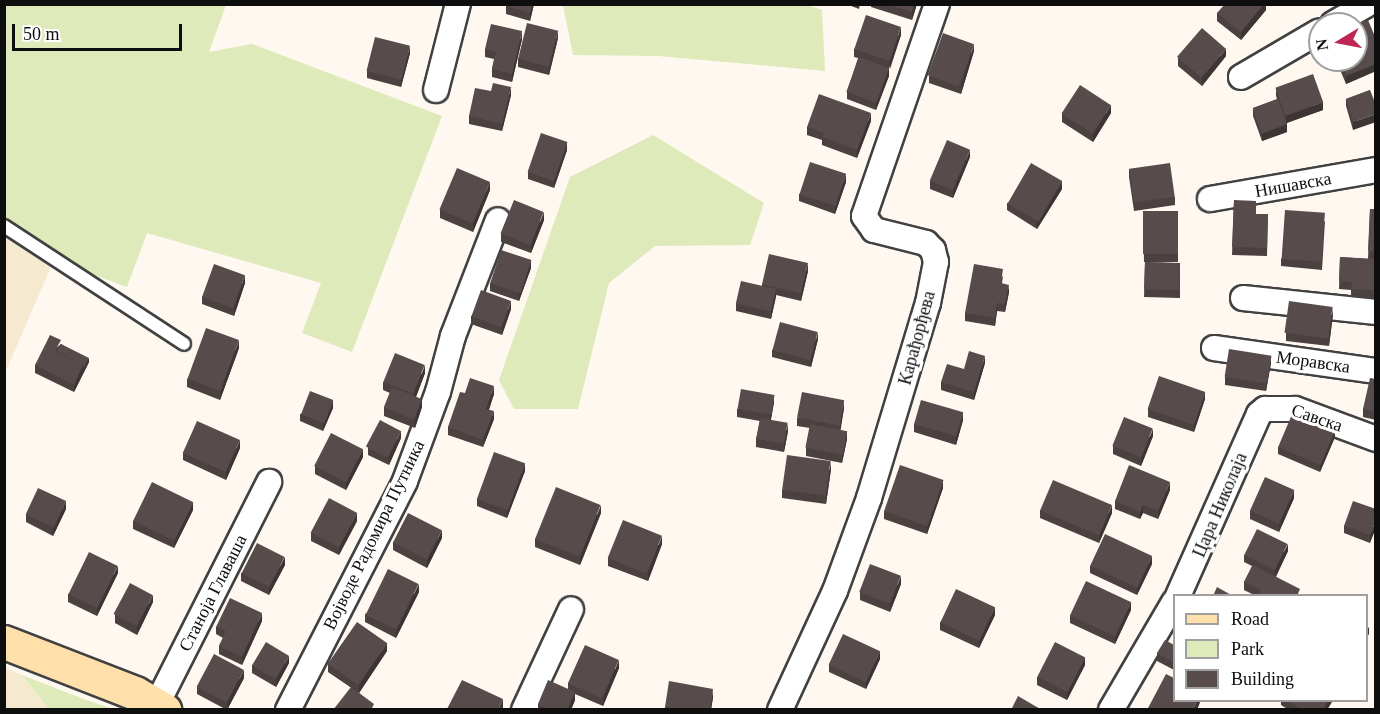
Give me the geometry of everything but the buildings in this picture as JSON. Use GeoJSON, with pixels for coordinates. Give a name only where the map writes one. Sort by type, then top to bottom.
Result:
{"type":"FeatureCollection","features":[{"type":"Feature","properties":{"kind":"street"},"geometry":{"type":"LineString","coordinates":[[436,90],[458,4]]}},
{"type":"Feature","properties":{"kind":"street","name":"Карађорђева"},"geometry":{"type":"LineString","coordinates":[[780,710],[835,591],[866,509],[928,303],[936,262],[933,250],[926,243],[874,230],[864,216],[937,4]]}},
{"type":"Feature","properties":{"kind":"street"},"geometry":{"type":"LineString","coordinates":[[1353,12],[1367,4]]}},
{"type":"Feature","properties":{"kind":"street"},"geometry":{"type":"LineString","coordinates":[[1241,77],[1308,39]]}},
{"type":"Feature","properties":{"kind":"street","name":"Нишавска"},"geometry":{"type":"LineString","coordinates":[[1210,199],[1376,170]]}},
{"type":"Feature","properties":{"kind":"street","name":"Војводе Радомира Путника"},"geometry":{"type":"LineString","coordinates":[[288,710],[405,481],[438,392],[453,336],[498,220]]}},
{"type":"Feature","properties":{"kind":"street"},"geometry":{"type":"LineString","coordinates":[[1243,298],[1376,312]]}},
{"type":"Feature","properties":{"kind":"street","name":"Моравска"},"geometry":{"type":"LineString","coordinates":[[1215,348],[1376,370]]}},
{"type":"Feature","properties":{"kind":"street","name":"Савска"},"geometry":{"type":"LineString","coordinates":[[1259,414],[1271,407],[1288,407],[1376,439]]}},
{"type":"Feature","properties":{"kind":"street","name":"Цара Николаја"},"geometry":{"type":"LineString","coordinates":[[1179,594],[1259,414]]}},
{"type":"Feature","properties":{"kind":"street","name":"Станоја Главаша"},"geometry":{"type":"LineString","coordinates":[[161,707],[269,482]]}},
{"type":"Feature","properties":{"kind":"street"},"geometry":{"type":"LineString","coordinates":[[1111,710],[1173,604]]}},
{"type":"Feature","properties":{"kind":"street"},"geometry":{"type":"LineString","coordinates":[[524,710],[571,609]]}},
{"type":"Feature","properties":{"kind":"street"},"geometry":{"type":"LineString","coordinates":[[4,642],[161,707]]}},
{"type":"Feature","properties":{"kind":"lane"},"geometry":{"type":"LineString","coordinates":[[4,226],[184,344]]}},
{"type":"Feature","properties":{"kind":"shaded area"},"geometry":{"type":"Polygon","coordinates":[[[5,226],[54,260],[5,373],[5,226]]]}},
{"type":"Feature","properties":{"kind":"shaded area"},"geometry":{"type":"Polygon","coordinates":[[[4,667],[22,675],[49,709],[5,709],[4,667]]]}},
{"type":"Feature","properties":{"kind":"green space"},"geometry":{"type":"Polygon","coordinates":[[[4,5],[226,5],[209,52],[252,44],[442,116],[352,352],[302,333],[321,283],[147,233],[127,287],[54,260],[5,226],[4,5]]]}},
{"type":"Feature","properties":{"kind":"green space"},"geometry":{"type":"Polygon","coordinates":[[[563,5],[807,5],[822,10],[825,71],[658,56],[573,55],[563,5]]]}},
{"type":"Feature","properties":{"kind":"green space"},"geometry":{"type":"Polygon","coordinates":[[[653,135],[764,203],[750,245],[655,246],[609,283],[578,409],[514,409],[499,380],[570,177],[653,135]]]}},
{"type":"Feature","properties":{"kind":"green space"},"geometry":{"type":"Polygon","coordinates":[[[22,675],[81,698],[113,709],[49,709],[22,675]]]}}]}
